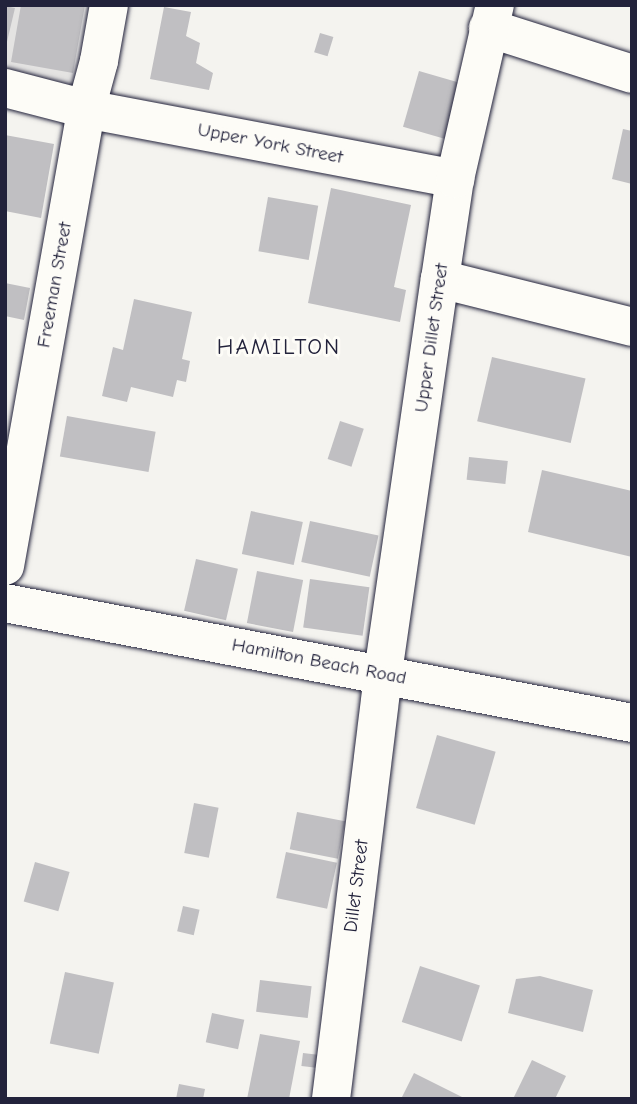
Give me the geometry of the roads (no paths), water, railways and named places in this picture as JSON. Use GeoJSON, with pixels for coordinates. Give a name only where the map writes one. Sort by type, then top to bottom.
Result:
{"type":"FeatureCollection","features":[{"type":"Feature","properties":{"kind":"street","name":"Freeman Street"},"geometry":{"type":"LineString","coordinates":[[5,566],[86,109],[99,61],[109,5]]}},
{"type":"Feature","properties":{"kind":"street"},"geometry":{"type":"LineString","coordinates":[[491,16],[632,74]]}},
{"type":"Feature","properties":{"kind":"street","name":"Upper Dillet Street"},"geometry":{"type":"LineString","coordinates":[[383,673],[455,179],[491,16]]}},
{"type":"Feature","properties":{"kind":"street","name":"Upper York Street"},"geometry":{"type":"LineString","coordinates":[[5,89],[86,109],[455,179]]}},
{"type":"Feature","properties":{"kind":"street"},"geometry":{"type":"LineString","coordinates":[[440,279],[632,327]]}},
{"type":"Feature","properties":{"kind":"street","name":"Hamilton Beach Road"},"geometry":{"type":"LineString","coordinates":[[5,603],[383,673],[632,723]]}},
{"type":"Feature","properties":{"kind":"street","name":"Dillet Street"},"geometry":{"type":"LineString","coordinates":[[331,1099],[383,673]]}},
{"type":"Feature","properties":{"kind":"district","name":"HAMILTON"},"geometry":{"type":"Point","coordinates":[279,347]}}]}
